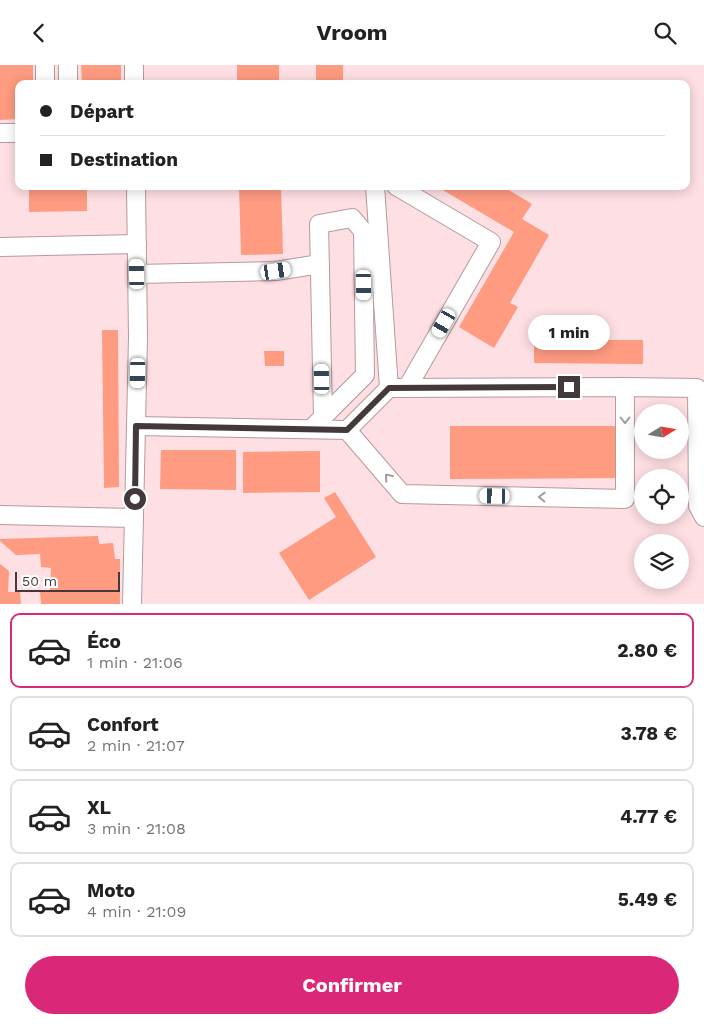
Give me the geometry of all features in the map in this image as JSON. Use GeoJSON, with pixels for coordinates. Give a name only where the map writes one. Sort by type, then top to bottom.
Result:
{"type":"FeatureCollection","features":[{"type":"Feature","properties":{"kind":"lane"},"geometry":{"type":"LineString","coordinates":[[45,65],[45,80]]}},
{"type":"Feature","properties":{"kind":"lane"},"geometry":{"type":"LineString","coordinates":[[68,65],[68,80]]}},
{"type":"Feature","properties":{"kind":"lane"},"geometry":{"type":"LineString","coordinates":[[134,65],[134,80]]}},
{"type":"Feature","properties":{"kind":"lane"},"geometry":{"type":"LineString","coordinates":[[0,133],[15,133]]}},
{"type":"Feature","properties":{"kind":"lane"},"geometry":{"type":"LineString","coordinates":[[132,604],[136,426],[136,190]]}},
{"type":"Feature","properties":{"kind":"lane"},"geometry":{"type":"LineString","coordinates":[[375,190],[389,388]]}},
{"type":"Feature","properties":{"kind":"lane"},"geometry":{"type":"LineString","coordinates":[[403,190],[491,242],[407,388]]}},
{"type":"Feature","properties":{"kind":"lane"},"geometry":{"type":"LineString","coordinates":[[352,218],[363,231],[365,375],[317,423],[319,224],[352,218]]}},
{"type":"Feature","properties":{"kind":"lane"},"geometry":{"type":"LineString","coordinates":[[0,247],[137,244]]}},
{"type":"Feature","properties":{"kind":"lane"},"geometry":{"type":"LineString","coordinates":[[137,274],[276,271],[320,264]]}},
{"type":"Feature","properties":{"kind":"lane"},"geometry":{"type":"LineString","coordinates":[[136,426],[317,423],[347,430],[402,494],[625,499],[625,387]]}},
{"type":"Feature","properties":{"kind":"lane"},"geometry":{"type":"LineString","coordinates":[[347,430],[389,388],[697,388],[698,506],[704,517]]}},
{"type":"Feature","properties":{"kind":"lane"},"geometry":{"type":"LineString","coordinates":[[0,515],[134,518]]}},
{"type":"Feature","properties":{"kind":"building"},"geometry":{"type":"Polygon","coordinates":[[[0,65],[33,65],[33,80],[15,80],[15,119],[0,120],[0,65]]]}},
{"type":"Feature","properties":{"kind":"building"},"geometry":{"type":"Polygon","coordinates":[[[81,65],[121,65],[121,80],[82,80],[81,65]]]}},
{"type":"Feature","properties":{"kind":"building"},"geometry":{"type":"Polygon","coordinates":[[[237,65],[279,65],[279,80],[237,80],[237,65]]]}},
{"type":"Feature","properties":{"kind":"building"},"geometry":{"type":"Polygon","coordinates":[[[316,65],[343,65],[343,80],[316,80],[316,65]]]}},
{"type":"Feature","properties":{"kind":"building"},"geometry":{"type":"Polygon","coordinates":[[[29,190],[87,190],[87,211],[29,212],[29,190]]]}},
{"type":"Feature","properties":{"kind":"building"},"geometry":{"type":"Polygon","coordinates":[[[239,190],[281,190],[283,254],[241,255],[239,190]]]}},
{"type":"Feature","properties":{"kind":"building"},"geometry":{"type":"Polygon","coordinates":[[[443,190],[509,190],[532,204],[522,219],[549,235],[510,303],[518,307],[494,348],[459,327],[514,232],[443,190]]]}},
{"type":"Feature","properties":{"kind":"building"},"geometry":{"type":"Polygon","coordinates":[[[102,330],[118,330],[119,487],[104,488],[102,330]]]}},
{"type":"Feature","properties":{"kind":"building"},"geometry":{"type":"Polygon","coordinates":[[[534,340],[643,340],[643,364],[534,363],[534,340]]]}},
{"type":"Feature","properties":{"kind":"building"},"geometry":{"type":"Polygon","coordinates":[[[264,351],[284,351],[284,366],[265,366],[264,351]]]}},
{"type":"Feature","properties":{"kind":"building"},"geometry":{"type":"Polygon","coordinates":[[[450,426],[622,426],[622,478],[450,479],[450,426]]]}},
{"type":"Feature","properties":{"kind":"building"},"geometry":{"type":"Polygon","coordinates":[[[161,450],[236,450],[236,490],[160,489],[161,450]]]}},
{"type":"Feature","properties":{"kind":"building"},"geometry":{"type":"Polygon","coordinates":[[[320,451],[320,492],[243,493],[243,452],[320,451]]]}},
{"type":"Feature","properties":{"kind":"building"},"geometry":{"type":"Polygon","coordinates":[[[335,492],[376,557],[309,600],[279,553],[336,517],[324,498],[335,492]]]}},
{"type":"Feature","properties":{"kind":"building"},"geometry":{"type":"Polygon","coordinates":[[[98,536],[99,544],[113,543],[115,559],[120,559],[120,604],[41,604],[40,592],[50,591],[51,568],[41,567],[40,554],[16,555],[0,541],[0,539],[98,536]]]}},
{"type":"Feature","properties":{"kind":"building"},"geometry":{"type":"Polygon","coordinates":[[[0,564],[9,571],[8,592],[20,592],[21,604],[0,604],[0,564]]]}},
{"type":"Feature","properties":{"kind":"route"},"geometry":{"type":"LineString","coordinates":[[135,499],[136,426],[347,430],[389,388],[569,387]]}}]}
